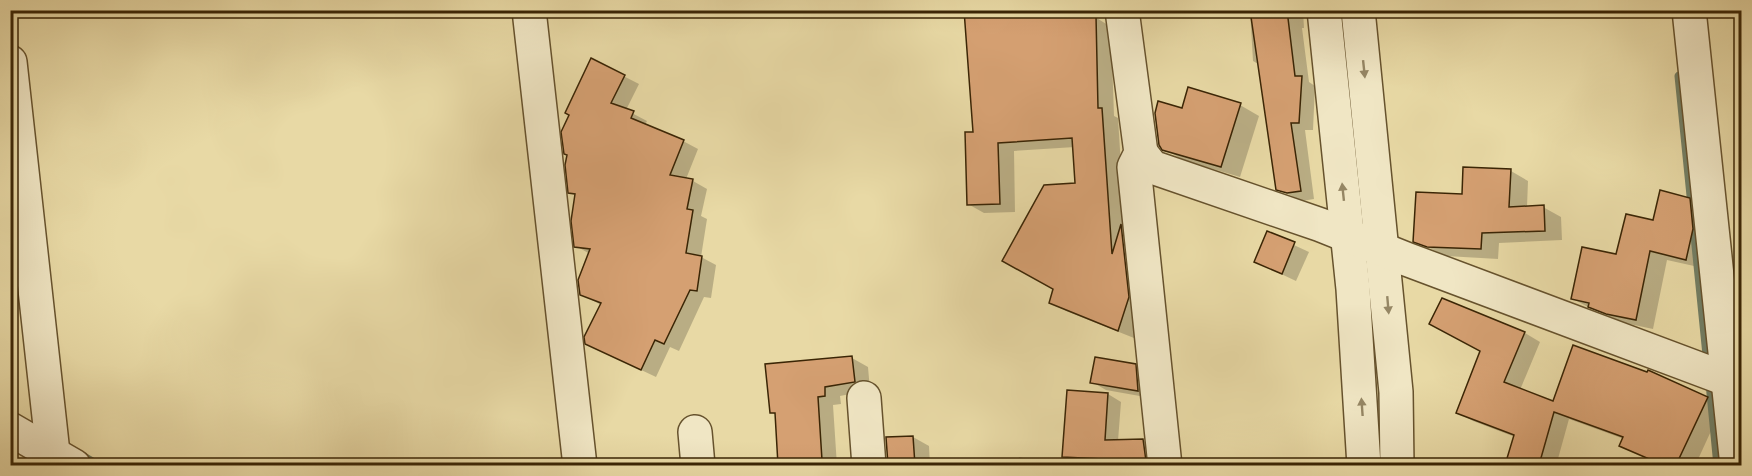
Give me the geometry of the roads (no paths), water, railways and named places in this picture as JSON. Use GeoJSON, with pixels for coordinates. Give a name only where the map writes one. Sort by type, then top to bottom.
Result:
{"type":"FeatureCollection","features":[{"type":"Feature","properties":{"kind":"street"},"geometry":{"type":"LineString","coordinates":[[529,10],[580,465]]}},
{"type":"Feature","properties":{"kind":"street"},"geometry":{"type":"LineString","coordinates":[[1122,10],[1138,159],[1165,465]]}},
{"type":"Feature","properties":{"kind":"street"},"geometry":{"type":"LineString","coordinates":[[1324,10],[1353,289],[1364,465]]}},
{"type":"Feature","properties":{"kind":"street"},"geometry":{"type":"LineString","coordinates":[[1358,10],[1396,392],[1397,465]]}},
{"type":"Feature","properties":{"kind":"street"},"geometry":{"type":"LineString","coordinates":[[1689,10],[1732,388],[1737,465]]}},
{"type":"Feature","properties":{"kind":"street"},"geometry":{"type":"LineString","coordinates":[[10,62],[57,448],[10,429]]}},
{"type":"Feature","properties":{"kind":"street"},"geometry":{"type":"LineString","coordinates":[[1138,159],[1152,167],[1321,225],[1732,388]]}},
{"type":"Feature","properties":{"kind":"street"},"geometry":{"type":"LineString","coordinates":[[864,398],[868,465]]}},
{"type":"Feature","properties":{"kind":"street"},"geometry":{"type":"LineString","coordinates":[[695,432],[698,465]]}},
{"type":"Feature","properties":{"kind":"waterway"},"geometry":{"type":"LineString","coordinates":[[1679,76],[1707,355]]}},
{"type":"Feature","properties":{"kind":"waterway"},"geometry":{"type":"LineString","coordinates":[[1710,383],[1718,466]]}},
{"type":"Feature","properties":{"kind":"waterway"},"geometry":{"type":"LineString","coordinates":[[80,455],[99,466]]}}]}
